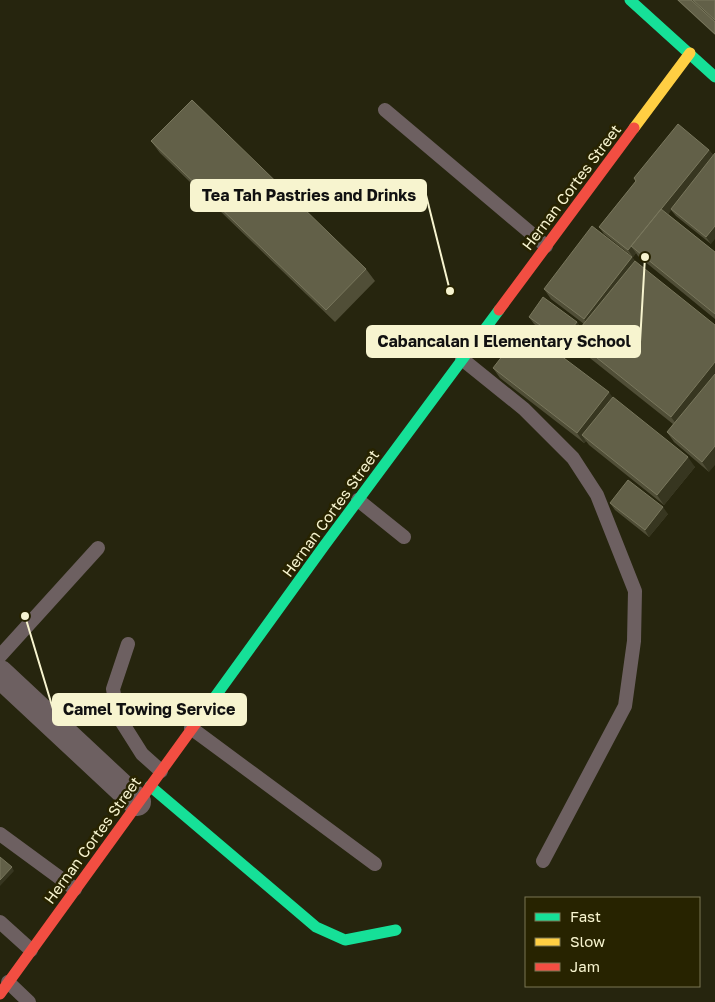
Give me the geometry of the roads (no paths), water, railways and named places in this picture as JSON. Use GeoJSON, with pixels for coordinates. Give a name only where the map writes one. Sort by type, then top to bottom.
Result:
{"type":"FeatureCollection","features":[{"type":"Feature","properties":{"kind":"main road"},"geometry":{"type":"LineString","coordinates":[[630,0],[715,77]]}},
{"type":"Feature","properties":{"kind":"main road","name":"Hernan Cortes Street"},"geometry":{"type":"LineString","coordinates":[[4,988],[358,500],[690,53]]}},
{"type":"Feature","properties":{"kind":"main road"},"geometry":{"type":"LineString","coordinates":[[144,794],[316,927],[345,940],[396,930]]}},
{"type":"Feature","properties":{"kind":"street"},"geometry":{"type":"LineString","coordinates":[[0,674],[144,794]]}},
{"type":"Feature","properties":{"kind":"lane"},"geometry":{"type":"LineString","coordinates":[[386,110],[546,246]]}},
{"type":"Feature","properties":{"kind":"lane"},"geometry":{"type":"LineString","coordinates":[[462,359],[524,410],[573,458],[597,495],[635,590],[634,641],[625,706],[543,861]]}},
{"type":"Feature","properties":{"kind":"lane"},"geometry":{"type":"LineString","coordinates":[[358,500],[404,537]]}},
{"type":"Feature","properties":{"kind":"lane"},"geometry":{"type":"LineString","coordinates":[[0,656],[98,548]]}},
{"type":"Feature","properties":{"kind":"lane"},"geometry":{"type":"LineString","coordinates":[[128,644],[113,689],[118,716],[142,754],[161,771]]}},
{"type":"Feature","properties":{"kind":"lane"},"geometry":{"type":"LineString","coordinates":[[191,728],[375,864]]}},
{"type":"Feature","properties":{"kind":"lane"},"geometry":{"type":"LineString","coordinates":[[0,834],[75,889]]}},
{"type":"Feature","properties":{"kind":"lane"},"geometry":{"type":"LineString","coordinates":[[0,922],[31,950]]}},
{"type":"Feature","properties":{"kind":"lane"},"geometry":{"type":"LineString","coordinates":[[4,988],[28,1002]]}},
{"type":"Feature","properties":{"kind":"place","name":"Cabancalan I Elementary School"},"geometry":{"type":"Point","coordinates":[645,257]}},
{"type":"Feature","properties":{"kind":"place","name":"Tea Tah Pastries and Drinks"},"geometry":{"type":"Point","coordinates":[450,291]}},
{"type":"Feature","properties":{"kind":"place","name":"Camel Towing Service"},"geometry":{"type":"Point","coordinates":[25,616]}}]}
